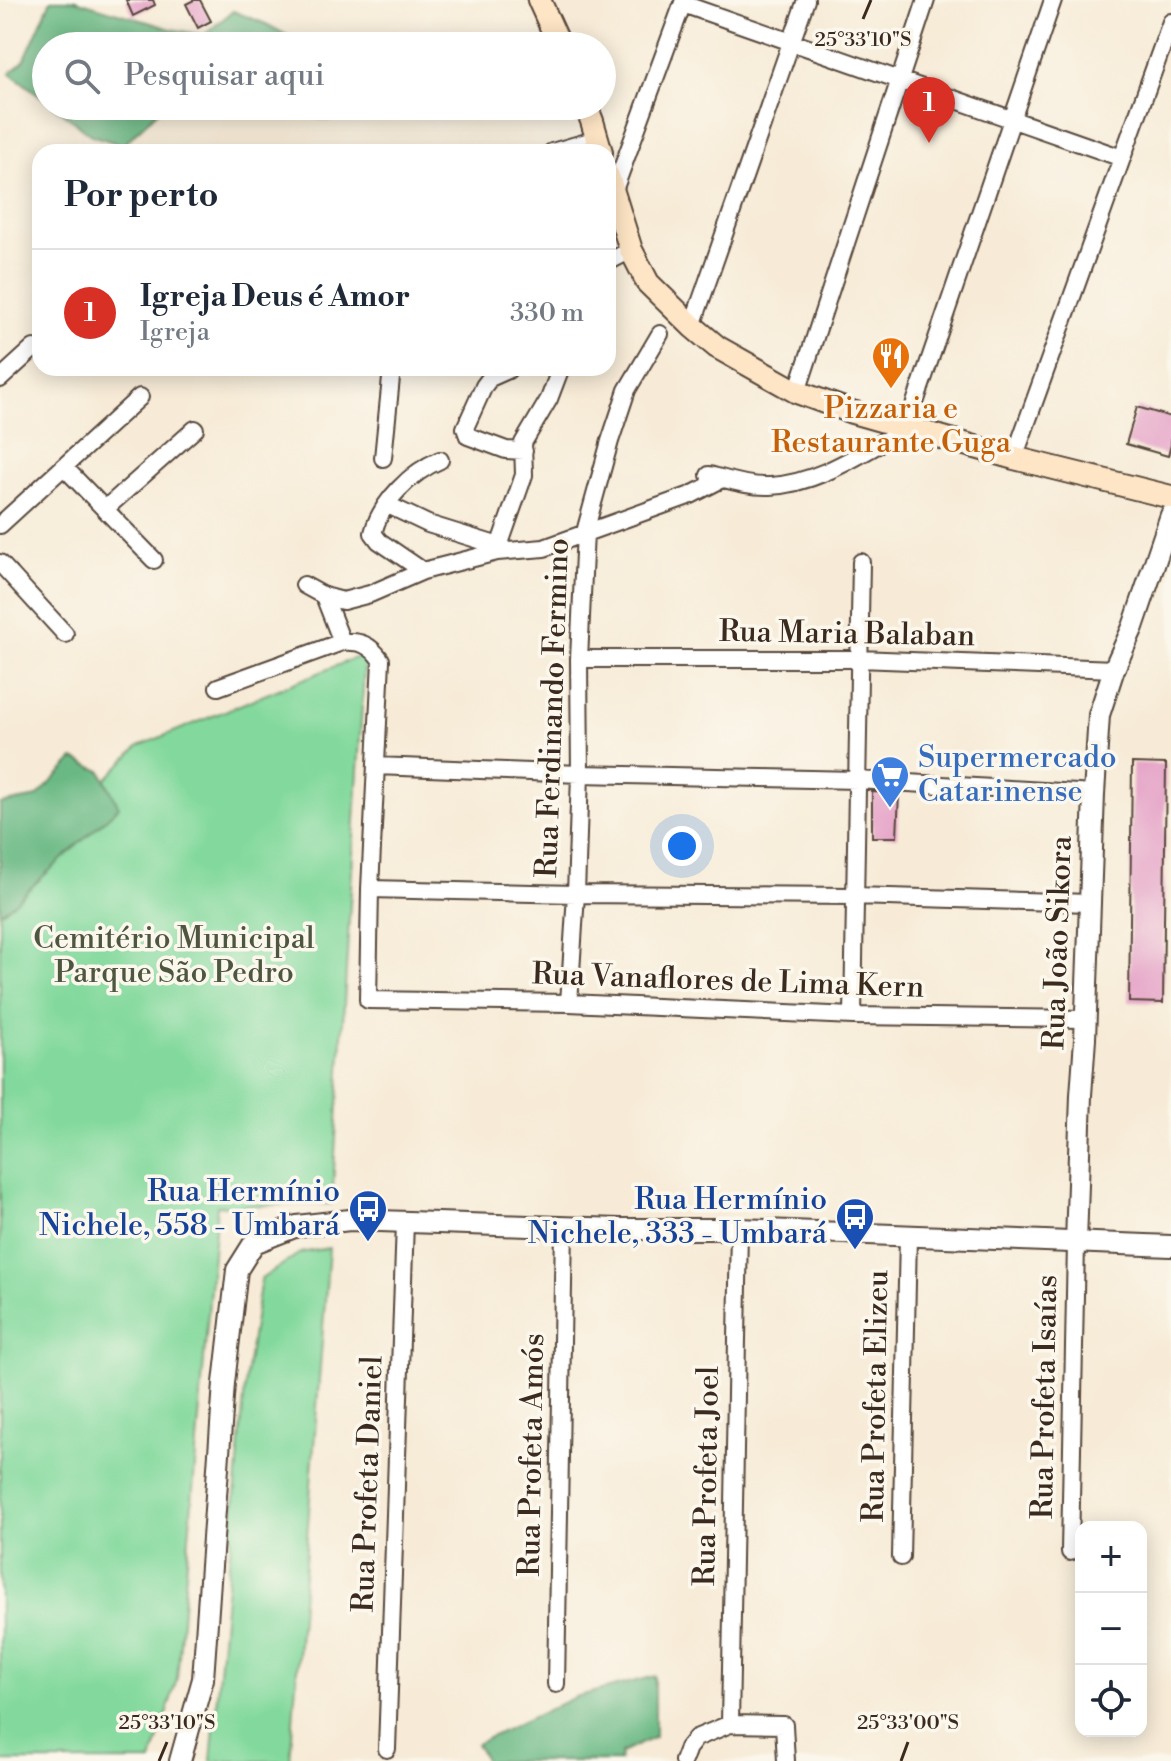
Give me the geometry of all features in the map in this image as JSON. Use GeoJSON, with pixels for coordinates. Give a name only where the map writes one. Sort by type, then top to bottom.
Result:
{"type":"FeatureCollection","features":[{"type":"Feature","properties":{"kind":"main road"},"geometry":{"type":"LineString","coordinates":[[541,1],[554,32]]}},
{"type":"Feature","properties":{"kind":"main road"},"geometry":{"type":"LineString","coordinates":[[591,120],[599,144]]}},
{"type":"Feature","properties":{"kind":"main road"},"geometry":{"type":"LineString","coordinates":[[616,206],[631,250],[648,283],[717,347],[797,392],[906,429],[1171,497]]}},
{"type":"Feature","properties":{"kind":"street"},"geometry":{"type":"LineString","coordinates":[[692,326],[806,0]]}},
{"type":"Feature","properties":{"kind":"street"},"geometry":{"type":"LineString","coordinates":[[797,392],[926,0]]}},
{"type":"Feature","properties":{"kind":"street"},"geometry":{"type":"LineString","coordinates":[[304,585],[324,596],[343,601],[370,594],[423,571],[498,549],[544,548],[691,495],[716,477],[747,485],[771,486],[797,481],[823,473],[906,429],[1053,0]]}},
{"type":"Feature","properties":{"kind":"street"},"geometry":{"type":"LineString","coordinates":[[616,173],[683,2],[1122,158]]}},
{"type":"Feature","properties":{"kind":"street"},"geometry":{"type":"LineString","coordinates":[[1014,458],[1171,22]]}},
{"type":"Feature","properties":{"kind":"street"},"geometry":{"type":"LineString","coordinates":[[616,258],[631,250]]}},
{"type":"Feature","properties":{"kind":"street","name":"Rua Ferdinando Fermino"},"geometry":{"type":"LineString","coordinates":[[569,1003],[576,894],[580,774],[579,659],[585,532],[627,390],[660,334]]}},
{"type":"Feature","properties":{"kind":"street"},"geometry":{"type":"LineString","coordinates":[[0,379],[32,350]]}},
{"type":"Feature","properties":{"kind":"street"},"geometry":{"type":"LineString","coordinates":[[383,458],[391,376]]}},
{"type":"Feature","properties":{"kind":"street"},"geometry":{"type":"LineString","coordinates":[[494,376],[484,386],[465,428],[468,436],[506,450],[524,451]]}},
{"type":"Feature","properties":{"kind":"street"},"geometry":{"type":"LineString","coordinates":[[498,549],[524,475],[523,443],[534,428],[558,376]]}},
{"type":"Feature","properties":{"kind":"street"},"geometry":{"type":"LineString","coordinates":[[0,525],[140,397]]}},
{"type":"Feature","properties":{"kind":"street"},"geometry":{"type":"LineString","coordinates":[[105,509],[195,429]]}},
{"type":"Feature","properties":{"kind":"street"},"geometry":{"type":"LineString","coordinates":[[423,571],[379,541],[373,533],[375,525],[406,482],[426,466],[440,460]]}},
{"type":"Feature","properties":{"kind":"street"},"geometry":{"type":"LineString","coordinates":[[64,467],[154,560]]}},
{"type":"Feature","properties":{"kind":"street"},"geometry":{"type":"LineString","coordinates":[[388,505],[428,524],[498,549]]}},
{"type":"Feature","properties":{"kind":"street","name":"Rua João Sikora"},"geometry":{"type":"LineString","coordinates":[[1076,1243],[1099,715],[1171,515]]}},
{"type":"Feature","properties":{"kind":"street"},"geometry":{"type":"LineString","coordinates":[[853,1016],[861,562]]}},
{"type":"Feature","properties":{"kind":"street"},"geometry":{"type":"LineString","coordinates":[[0,563],[65,634]]}},
{"type":"Feature","properties":{"kind":"street"},"geometry":{"type":"LineString","coordinates":[[324,596],[342,642]]}},
{"type":"Feature","properties":{"kind":"street"},"geometry":{"type":"LineString","coordinates":[[218,687],[342,642],[358,641],[369,646],[381,660],[370,889],[855,896],[1090,903]]}},
{"type":"Feature","properties":{"kind":"street","name":"Rua Maria Balaban"},"geometry":{"type":"LineString","coordinates":[[579,659],[859,659],[1114,669]]}},
{"type":"Feature","properties":{"kind":"street"},"geometry":{"type":"LineString","coordinates":[[376,766],[857,780],[1094,794]]}},
{"type":"Feature","properties":{"kind":"street","name":"Rua Vanaflores de Lima Kern"},"geometry":{"type":"LineString","coordinates":[[370,889],[368,1000],[569,1003],[853,1016],[1085,1019]]}},
{"type":"Feature","properties":{"kind":"street"},"geometry":{"type":"LineString","coordinates":[[180,1761],[203,1679],[224,1383],[237,1270],[254,1243],[297,1226],[350,1220],[739,1229],[1171,1246]]}},
{"type":"Feature","properties":{"kind":"street","name":"Rua Profeta Daniel"},"geometry":{"type":"LineString","coordinates":[[387,1749],[405,1222]]}},
{"type":"Feature","properties":{"kind":"street","name":"Rua Profeta Amós"},"geometry":{"type":"LineString","coordinates":[[556,1684],[564,1227]]}},
{"type":"Feature","properties":{"kind":"street","name":"Rua Profeta Joel"},"geometry":{"type":"LineString","coordinates":[[730,1724],[739,1229]]}},
{"type":"Feature","properties":{"kind":"street","name":"Rua Profeta Elizeu"},"geometry":{"type":"LineString","coordinates":[[901,1557],[908,1236]]}},
{"type":"Feature","properties":{"kind":"street","name":"Rua Profeta Isaías"},"geometry":{"type":"LineString","coordinates":[[1070,1552],[1076,1243]]}},
{"type":"Feature","properties":{"kind":"street"},"geometry":{"type":"LineString","coordinates":[[683,1761],[696,1738],[730,1724],[784,1725],[786,1761]]}},
{"type":"Feature","properties":{"kind":"green space"},"geometry":{"type":"Polygon","coordinates":[[[51,0],[75,0],[188,32],[37,32],[51,0]]]}},
{"type":"Feature","properties":{"kind":"green space"},"geometry":{"type":"Polygon","coordinates":[[[233,11],[281,32],[208,32],[233,11]]]}},
{"type":"Feature","properties":{"kind":"green space"},"geometry":{"type":"Polygon","coordinates":[[[32,43],[32,90],[10,73],[24,61],[32,43]]]}},
{"type":"Feature","properties":{"kind":"green space"},"geometry":{"type":"Polygon","coordinates":[[[72,120],[149,120],[124,144],[91,135],[72,120]]]}},
{"type":"Feature","properties":{"kind":"green space","name":"Cemitério Municipal Parque São Pedro"},"geometry":{"type":"Polygon","coordinates":[[[365,654],[332,1204],[217,1206],[177,1679],[152,1761],[0,1761],[0,886],[139,746],[365,654]]]}},
{"type":"Feature","properties":{"kind":"green space"},"geometry":{"type":"Polygon","coordinates":[[[74,759],[101,771],[119,807],[0,913],[0,804],[37,797],[74,759]]]}},
{"type":"Feature","properties":{"kind":"green space"},"geometry":{"type":"Polygon","coordinates":[[[329,1248],[290,1761],[211,1761],[246,1376],[261,1279],[300,1253],[329,1248]]]}},
{"type":"Feature","properties":{"kind":"green space"},"geometry":{"type":"Polygon","coordinates":[[[655,1676],[655,1737],[621,1753],[620,1761],[486,1761],[476,1744],[575,1697],[655,1676]]]}},
{"type":"Feature","properties":{"kind":"building"},"geometry":{"type":"Polygon","coordinates":[[[126,0],[153,0],[155,5],[133,16],[126,0]]]}},
{"type":"Feature","properties":{"kind":"building"},"geometry":{"type":"Polygon","coordinates":[[[200,0],[211,21],[198,28],[186,4],[200,0]]]}},
{"type":"Feature","properties":{"kind":"building"},"geometry":{"type":"Polygon","coordinates":[[[1137,407],[1171,417],[1168,456],[1126,444],[1137,407]]]}},
{"type":"Feature","properties":{"kind":"building"},"geometry":{"type":"Polygon","coordinates":[[[1132,763],[1166,764],[1163,1003],[1129,1002],[1132,763]]]}},
{"type":"Feature","properties":{"kind":"building"},"geometry":{"type":"Polygon","coordinates":[[[872,792],[899,793],[897,837],[872,837],[872,792]]]}},
{"type":"Feature","properties":{"kind":"place","name":"Igreja Deus é Amor"},"geometry":{"type":"Point","coordinates":[929,143]}},
{"type":"Feature","properties":{"kind":"place","name":"Pizzaria e Restaurante Guga"},"geometry":{"type":"Point","coordinates":[891,390]}},
{"type":"Feature","properties":{"kind":"place","name":"Supermercado Catarinense"},"geometry":{"type":"Point","coordinates":[890,809]}},
{"type":"Feature","properties":{"kind":"place","name":"Rua Hermínio Nichele, 558 - Umbará"},"geometry":{"type":"Point","coordinates":[368,1243]}},
{"type":"Feature","properties":{"kind":"place","name":"Rua Hermínio Nichele, 333 - Umbará"},"geometry":{"type":"Point","coordinates":[855,1251]}}]}
